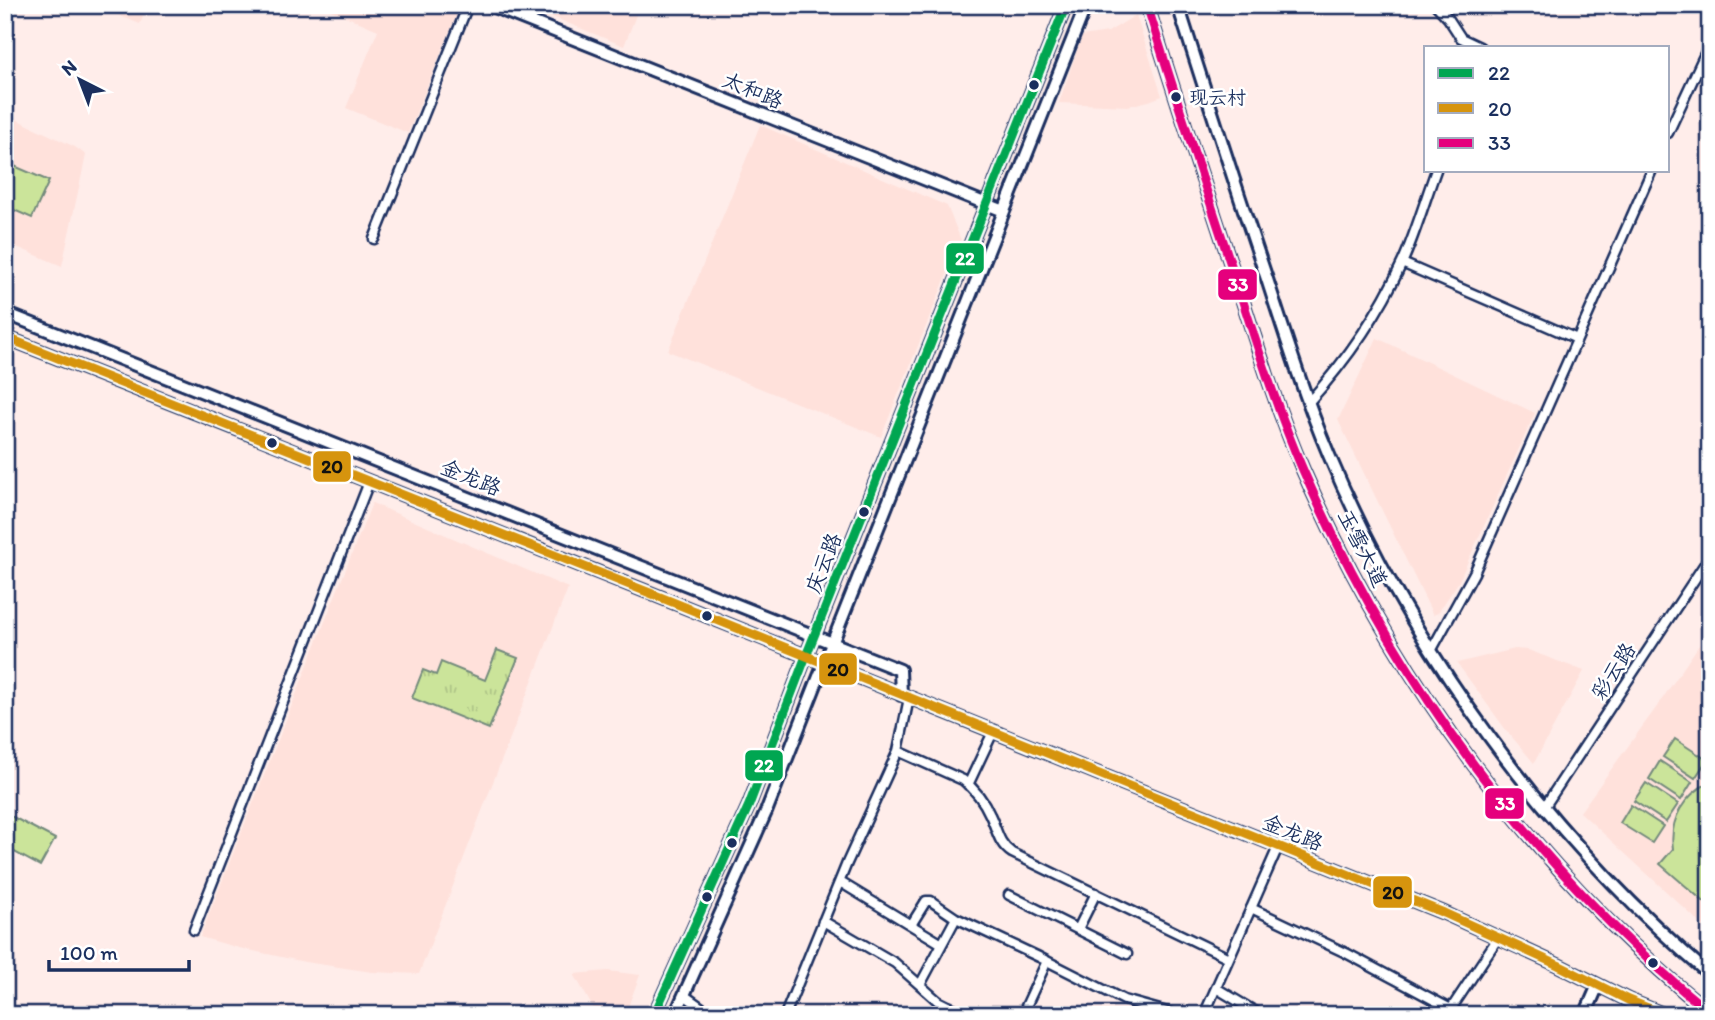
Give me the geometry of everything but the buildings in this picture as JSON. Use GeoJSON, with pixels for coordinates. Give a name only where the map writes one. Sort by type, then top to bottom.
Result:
{"type":"FeatureCollection","features":[{"type":"Feature","properties":{"kind":"main road","name":"太和路"},"geometry":{"type":"LineString","coordinates":[[489,5],[1004,211]]}},
{"type":"Feature","properties":{"kind":"main road","name":"庆云路"},"geometry":{"type":"LineString","coordinates":[[654,1015],[749,805],[814,635],[1066,5]]}},
{"type":"Feature","properties":{"kind":"main road","name":"庆云路"},"geometry":{"type":"LineString","coordinates":[[675,1015],[766,812],[1086,5]]}},
{"type":"Feature","properties":{"kind":"main road","name":"玉雪大道"},"geometry":{"type":"LineString","coordinates":[[1147,5],[1281,413],[1320,506],[1375,613],[1433,708],[1528,832],[1623,935],[1710,1013]]}},
{"type":"Feature","properties":{"kind":"main road","name":"玉雪大道"},"geometry":{"type":"LineString","coordinates":[[1178,5],[1308,403],[1364,530],[1401,598],[1431,651],[1478,721],[1545,806],[1644,914],[1710,975]]}},
{"type":"Feature","properties":{"kind":"main road","name":"金龙路"},"geometry":{"type":"LineString","coordinates":[[5,313],[900,670],[905,696]]}},
{"type":"Feature","properties":{"kind":"main road","name":"金龙路"},"geometry":{"type":"LineString","coordinates":[[5,337],[1444,913],[1665,1015]]}},
{"type":"Feature","properties":{"kind":"main road"},"geometry":{"type":"LineString","coordinates":[[1586,1015],[1598,985]]}},
{"type":"Feature","properties":{"kind":"street"},"geometry":{"type":"LineString","coordinates":[[374,239],[468,5]]}},
{"type":"Feature","properties":{"kind":"street"},"geometry":{"type":"LineString","coordinates":[[1436,5],[1461,38],[1478,46]]}},
{"type":"Feature","properties":{"kind":"street"},"geometry":{"type":"LineString","coordinates":[[1670,129],[1710,43]]}},
{"type":"Feature","properties":{"kind":"street"},"geometry":{"type":"LineString","coordinates":[[1308,403],[1347,358],[1370,324],[1402,263],[1435,172]]}},
{"type":"Feature","properties":{"kind":"street"},"geometry":{"type":"LineString","coordinates":[[1431,651],[1474,572],[1650,172]]}},
{"type":"Feature","properties":{"kind":"street"},"geometry":{"type":"LineString","coordinates":[[1402,263],[1577,340]]}},
{"type":"Feature","properties":{"kind":"street"},"geometry":{"type":"LineString","coordinates":[[194,930],[369,482]]}},
{"type":"Feature","properties":{"kind":"street","name":"彩云路"},"geometry":{"type":"LineString","coordinates":[[1545,806],[1710,556]]}},
{"type":"Feature","properties":{"kind":"street"},"geometry":{"type":"LineString","coordinates":[[785,1015],[839,882],[898,751],[905,696]]}},
{"type":"Feature","properties":{"kind":"street"},"geometry":{"type":"LineString","coordinates":[[968,785],[993,732]]}},
{"type":"Feature","properties":{"kind":"street"},"geometry":{"type":"LineString","coordinates":[[898,751],[968,785],[984,803],[1000,841],[1007,850],[1229,958]]}},
{"type":"Feature","properties":{"kind":"street"},"geometry":{"type":"LineString","coordinates":[[1204,1015],[1278,847]]}},
{"type":"Feature","properties":{"kind":"street"},"geometry":{"type":"LineString","coordinates":[[839,882],[942,944]]}},
{"type":"Feature","properties":{"kind":"street"},"geometry":{"type":"LineString","coordinates":[[1078,929],[1096,893]]}},
{"type":"Feature","properties":{"kind":"street"},"geometry":{"type":"LineString","coordinates":[[1009,895],[1126,954]]}},
{"type":"Feature","properties":{"kind":"street"},"geometry":{"type":"LineString","coordinates":[[911,925],[926,901],[931,901],[956,918],[1124,1000],[1178,1015]]}},
{"type":"Feature","properties":{"kind":"street"},"geometry":{"type":"LineString","coordinates":[[1251,908],[1346,953],[1447,1010],[1462,1015]]}},
{"type":"Feature","properties":{"kind":"street"},"geometry":{"type":"LineString","coordinates":[[920,985],[956,918]]}},
{"type":"Feature","properties":{"kind":"street"},"geometry":{"type":"LineString","coordinates":[[823,921],[886,957],[930,994],[969,1015]]}},
{"type":"Feature","properties":{"kind":"street"},"geometry":{"type":"LineString","coordinates":[[1447,1010],[1499,938]]}},
{"type":"Feature","properties":{"kind":"street"},"geometry":{"type":"LineString","coordinates":[[1022,1015],[1047,961]]}},
{"type":"Feature","properties":{"kind":"street"},"geometry":{"type":"LineString","coordinates":[[1216,988],[1261,1015]]}},
{"type":"Feature","properties":{"kind":"street"},"geometry":{"type":"LineString","coordinates":[[684,995],[712,1015]]}},
{"type":"Feature","properties":{"kind":"shaded area"},"geometry":{"type":"Polygon","coordinates":[[[93,5],[148,5],[140,24],[93,5]]]}},
{"type":"Feature","properties":{"kind":"shaded area"},"geometry":{"type":"Polygon","coordinates":[[[319,5],[460,7],[408,133],[346,108],[378,30],[319,5]]]}},
{"type":"Feature","properties":{"kind":"shaded area"},"geometry":{"type":"Polygon","coordinates":[[[523,5],[640,5],[624,46],[523,5]]]}},
{"type":"Feature","properties":{"kind":"shaded area"},"geometry":{"type":"Polygon","coordinates":[[[1136,15],[1162,96],[1128,106],[1059,103],[1082,36],[1108,32],[1136,15]]]}},
{"type":"Feature","properties":{"kind":"shaded area"},"geometry":{"type":"Polygon","coordinates":[[[5,114],[75,147],[86,155],[62,266],[5,242],[5,114]]]}},
{"type":"Feature","properties":{"kind":"shaded area"},"geometry":{"type":"Polygon","coordinates":[[[760,125],[947,206],[961,240],[881,437],[668,351],[760,125]]]}},
{"type":"Feature","properties":{"kind":"shaded area"},"geometry":{"type":"Polygon","coordinates":[[[1377,338],[1535,413],[1459,581],[1438,613],[1433,615],[1338,420],[1377,338]]]}},
{"type":"Feature","properties":{"kind":"shaded area"},"geometry":{"type":"Polygon","coordinates":[[[372,503],[568,588],[419,974],[372,972],[305,962],[200,937],[372,503]]]}},
{"type":"Feature","properties":{"kind":"shaded area"},"geometry":{"type":"Polygon","coordinates":[[[1710,629],[1710,932],[1580,812],[1710,629]]]}},
{"type":"Feature","properties":{"kind":"shaded area"},"geometry":{"type":"Polygon","coordinates":[[[1515,649],[1528,650],[1584,671],[1534,763],[1457,663],[1515,649]]]}},
{"type":"Feature","properties":{"kind":"shaded area"},"geometry":{"type":"Polygon","coordinates":[[[608,971],[640,975],[625,1015],[596,1013],[574,974],[608,971]]]}},
{"type":"Feature","properties":{"kind":"green space"},"geometry":{"type":"Polygon","coordinates":[[[5,162],[49,181],[32,218],[5,206],[5,162]]]}},
{"type":"Feature","properties":{"kind":"green space"},"geometry":{"type":"Polygon","coordinates":[[[497,650],[518,658],[489,729],[412,698],[423,670],[436,675],[441,662],[485,680],[497,650]]]}},
{"type":"Feature","properties":{"kind":"green space"},"geometry":{"type":"Polygon","coordinates":[[[1675,739],[1707,760],[1695,778],[1663,757],[1675,739]]]}},
{"type":"Feature","properties":{"kind":"green space"},"geometry":{"type":"Polygon","coordinates":[[[1660,761],[1692,782],[1681,800],[1649,779],[1660,761]]]}},
{"type":"Feature","properties":{"kind":"green space"},"geometry":{"type":"Polygon","coordinates":[[[1710,782],[1710,907],[1660,864],[1673,849],[1673,828],[1680,809],[1693,794],[1710,782]]]}},
{"type":"Feature","properties":{"kind":"green space"},"geometry":{"type":"Polygon","coordinates":[[[1646,783],[1678,804],[1666,822],[1634,801],[1646,783]]]}},
{"type":"Feature","properties":{"kind":"green space"},"geometry":{"type":"Polygon","coordinates":[[[1631,805],[1663,826],[1652,843],[1620,823],[1631,805]]]}},
{"type":"Feature","properties":{"kind":"green space"},"geometry":{"type":"Polygon","coordinates":[[[9,815],[55,839],[40,866],[5,847],[5,821],[9,815]]]}},
{"type":"Feature","properties":{"kind":"transit line","name":"22"},"geometry":{"type":"LineString","coordinates":[[654,1015],[749,805],[1066,5]]}},
{"type":"Feature","properties":{"kind":"transit line","name":"33"},"geometry":{"type":"LineString","coordinates":[[1147,5],[1260,356],[1285,425],[1339,547],[1380,623],[1474,766],[1527,833],[1645,957],[1710,1013]]}},
{"type":"Feature","properties":{"kind":"transit line","name":"20"},"geometry":{"type":"LineString","coordinates":[[5,337],[1444,913],[1665,1015]]}},
{"type":"Feature","properties":{"kind":"place","name":"现云村"},"geometry":{"type":"Point","coordinates":[1176,97]}}]}
